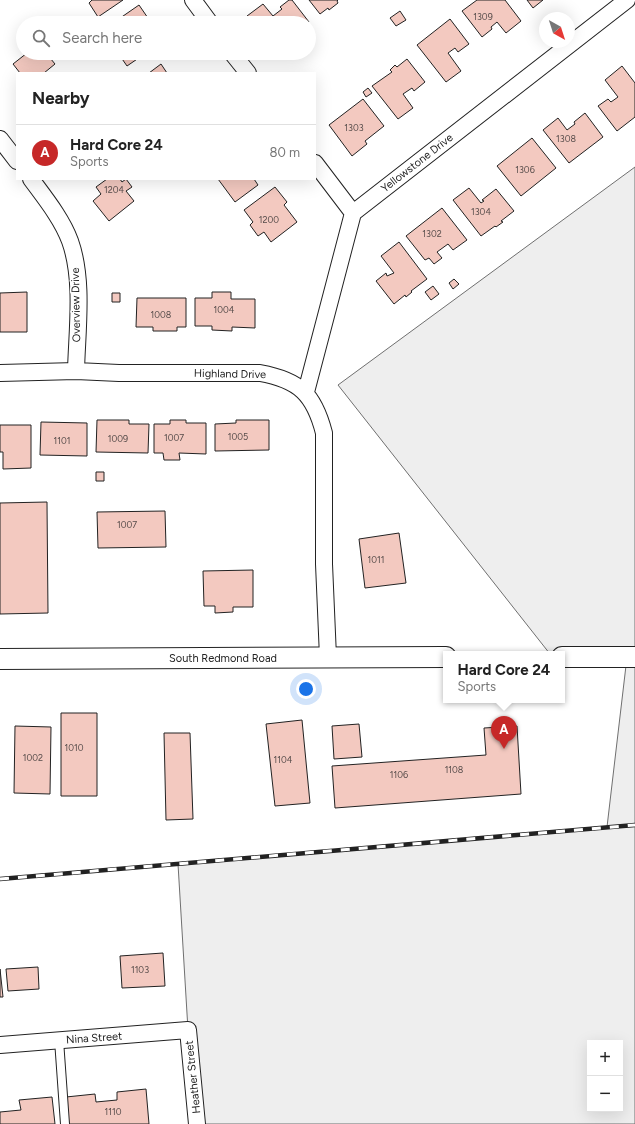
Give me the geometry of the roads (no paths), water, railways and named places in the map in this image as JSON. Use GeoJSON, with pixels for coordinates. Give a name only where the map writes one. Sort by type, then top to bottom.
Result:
{"type":"FeatureCollection","features":[{"type":"Feature","properties":{"kind":"street"},"geometry":{"type":"LineString","coordinates":[[192,0],[205,16]]}},
{"type":"Feature","properties":{"kind":"street","name":"Yellowstone Drive"},"geometry":{"type":"LineString","coordinates":[[353,213],[627,0]]}},
{"type":"Feature","properties":{"kind":"street"},"geometry":{"type":"LineString","coordinates":[[238,60],[247,72]]}},
{"type":"Feature","properties":{"kind":"street"},"geometry":{"type":"LineString","coordinates":[[0,139],[16,160]]}},
{"type":"Feature","properties":{"kind":"street"},"geometry":{"type":"LineString","coordinates":[[306,392],[353,213],[316,164]]}},
{"type":"Feature","properties":{"kind":"street","name":"Overview Drive"},"geometry":{"type":"LineString","coordinates":[[32,180],[61,222],[70,240],[76,264],[78,300],[76,371]]}},
{"type":"Feature","properties":{"kind":"street","name":"Highland Drive"},"geometry":{"type":"LineString","coordinates":[[0,373],[76,371],[119,373],[260,373],[273,375],[290,382],[306,392],[320,416],[324,432],[324,564],[328,657]]}},
{"type":"Feature","properties":{"kind":"street","name":"South Redmond Road"},"geometry":{"type":"LineString","coordinates":[[0,659],[443,656]]}},
{"type":"Feature","properties":{"kind":"street"},"geometry":{"type":"LineString","coordinates":[[565,657],[635,657]]}},
{"type":"Feature","properties":{"kind":"street","name":"Nina Street"},"geometry":{"type":"LineString","coordinates":[[0,1045],[188,1030]]}},
{"type":"Feature","properties":{"kind":"street","name":"Heather Street"},"geometry":{"type":"LineString","coordinates":[[188,1030],[197,1124]]}},
{"type":"Feature","properties":{"kind":"lane"},"geometry":{"type":"LineString","coordinates":[[59,1040],[65,1124]]}},
{"type":"Feature","properties":{"kind":"railway"},"geometry":{"type":"LineString","coordinates":[[0,879],[635,825]]}},
{"type":"Feature","properties":{"kind":"place","name":"Hard Core 24"},"geometry":{"type":"Point","coordinates":[504,749]}}]}
